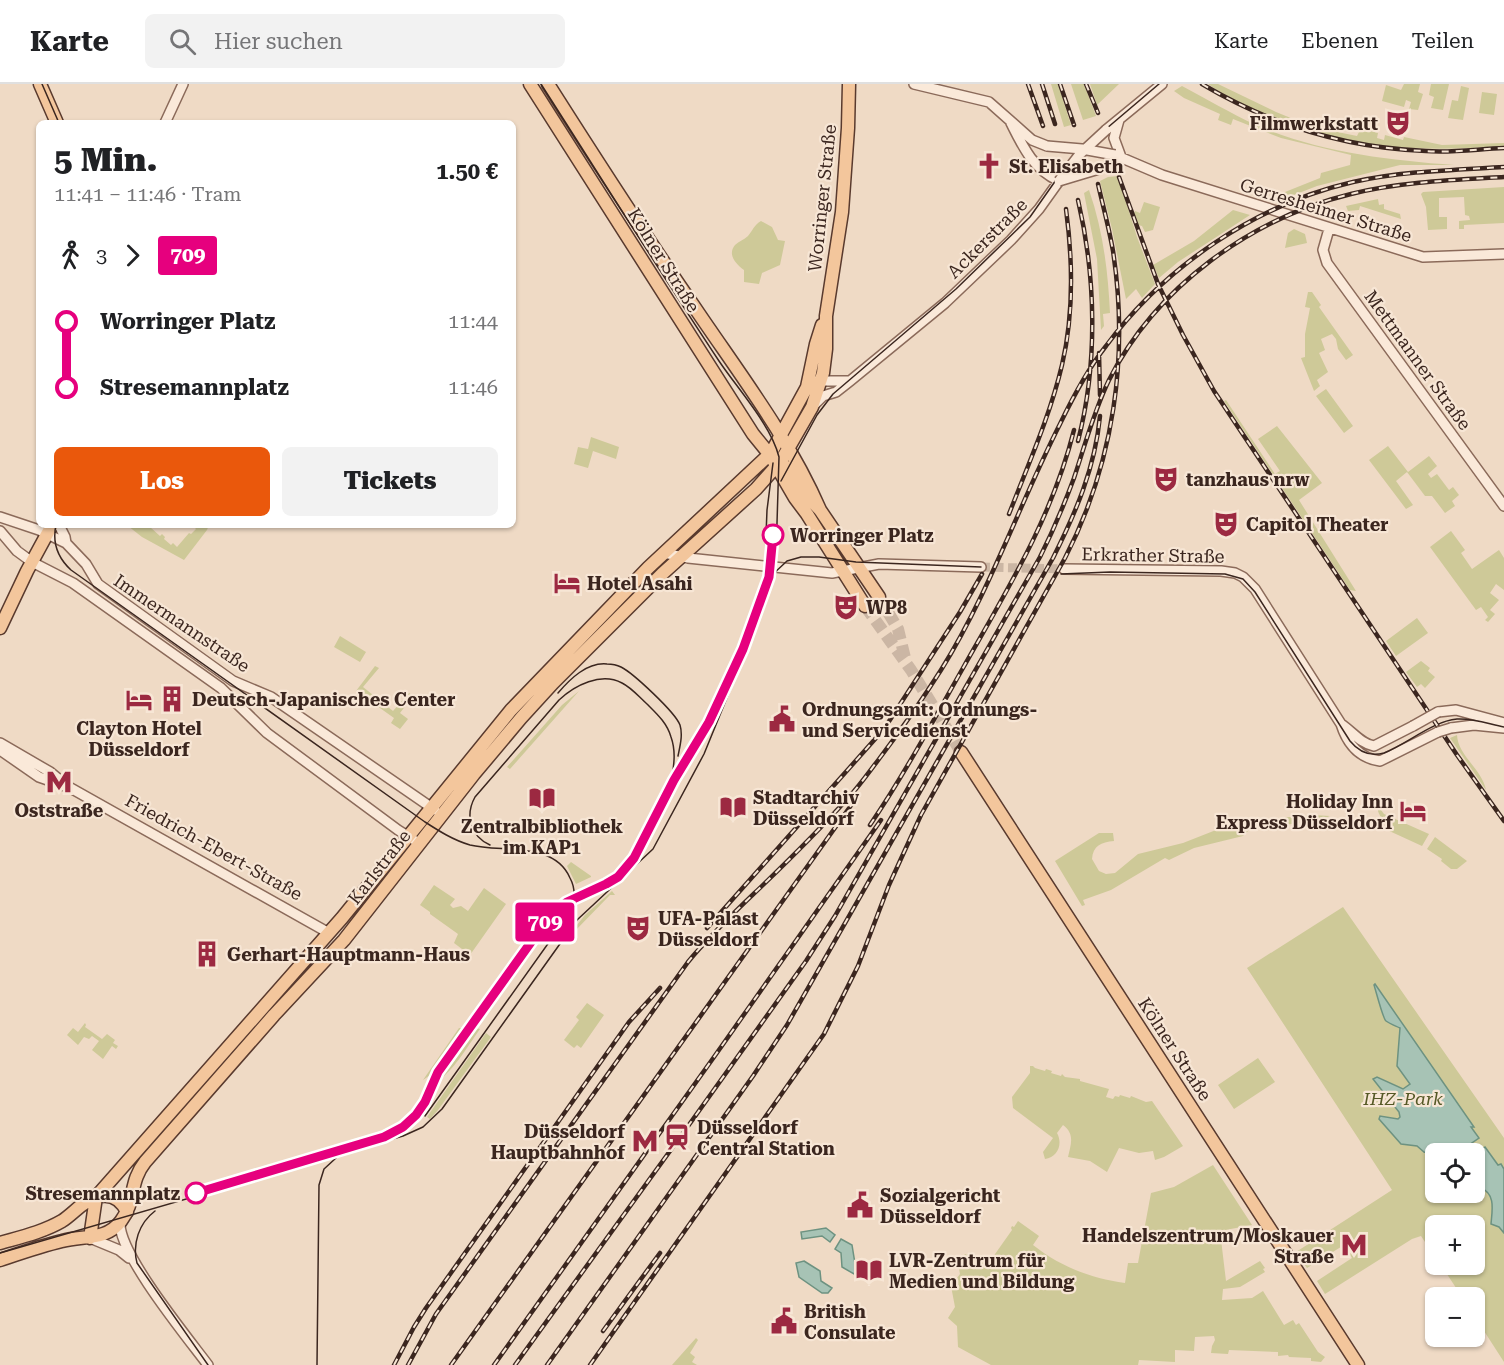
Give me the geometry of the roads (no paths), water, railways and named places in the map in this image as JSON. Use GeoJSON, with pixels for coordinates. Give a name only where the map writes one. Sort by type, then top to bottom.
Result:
{"type":"FeatureCollection","features":[{"type":"Feature","properties":{"kind":"main road"},"geometry":{"type":"LineString","coordinates":[[40,84],[56,120]]}},
{"type":"Feature","properties":{"kind":"main road","name":"Kölner Straße"},"geometry":{"type":"LineString","coordinates":[[530,84],[753,434],[770,454]]}},
{"type":"Feature","properties":{"kind":"main road","name":"Kölner Straße"},"geometry":{"type":"LineString","coordinates":[[548,84],[609,181],[782,435],[789,449]]}},
{"type":"Feature","properties":{"kind":"main road","name":"Worringer Straße"},"geometry":{"type":"LineString","coordinates":[[779,464],[812,407],[822,380],[826,348],[826,316],[842,212],[849,84]]}},
{"type":"Feature","properties":{"kind":"main road","name":"Worringer Straße"},"geometry":{"type":"LineString","coordinates":[[770,454],[807,387],[816,344],[826,316]]}},
{"type":"Feature","properties":{"kind":"main road"},"geometry":{"type":"LineString","coordinates":[[789,449],[809,483],[820,510]]}},
{"type":"Feature","properties":{"kind":"main road"},"geometry":{"type":"LineString","coordinates":[[663,553],[770,454],[791,472],[807,496],[820,510],[879,597]]}},
{"type":"Feature","properties":{"kind":"main road"},"geometry":{"type":"LineString","coordinates":[[680,557],[753,492],[779,464]]}},
{"type":"Feature","properties":{"kind":"main road"},"geometry":{"type":"LineString","coordinates":[[779,464],[795,498],[865,606]]}},
{"type":"Feature","properties":{"kind":"main road"},"geometry":{"type":"LineString","coordinates":[[0,628],[49,529]]}},
{"type":"Feature","properties":{"kind":"main road","name":"Karlstraße"},"geometry":{"type":"LineString","coordinates":[[96,1197],[329,933],[511,710],[663,553]]}},
{"type":"Feature","properties":{"kind":"main road","name":"Karlstraße"},"geometry":{"type":"LineString","coordinates":[[123,1218],[132,1200],[137,1172],[145,1162],[274,1015],[344,940],[490,753],[537,701],[680,557]]}},
{"type":"Feature","properties":{"kind":"main road","name":"Kölner Straße"},"geometry":{"type":"LineString","coordinates":[[961,752],[1358,1365]]}},
{"type":"Feature","properties":{"kind":"main road","name":"Friedrich-Ebert-Straße"},"geometry":{"type":"LineString","coordinates":[[329,933],[344,940]]}},
{"type":"Feature","properties":{"kind":"main road"},"geometry":{"type":"LineString","coordinates":[[90,1238],[96,1197]]}},
{"type":"Feature","properties":{"kind":"main road"},"geometry":{"type":"LineString","coordinates":[[0,1243],[38,1232],[61,1221],[96,1197],[116,1198],[122,1202],[123,1218],[106,1233],[90,1238],[61,1241],[0,1260]]}},
{"type":"Feature","properties":{"kind":"street"},"geometry":{"type":"LineString","coordinates":[[166,120],[183,84]]}},
{"type":"Feature","properties":{"kind":"street","name":"Gerresheimer Straße"},"geometry":{"type":"LineString","coordinates":[[914,84],[990,102],[1033,145],[1085,149],[1329,229],[1423,257],[1504,254]]}},
{"type":"Feature","properties":{"kind":"street","name":"Ackerstraße"},"geometry":{"type":"LineString","coordinates":[[812,407],[823,396],[836,392],[945,303],[1028,223],[1085,149],[1161,85]]}},
{"type":"Feature","properties":{"kind":"street"},"geometry":{"type":"LineString","coordinates":[[1118,159],[1114,138],[1120,118]]}},
{"type":"Feature","properties":{"kind":"street","name":"Gerresheimer Straße"},"geometry":{"type":"LineString","coordinates":[[1011,123],[1023,148],[1033,162],[1059,181],[1106,166],[1118,159]]}},
{"type":"Feature","properties":{"kind":"street"},"geometry":{"type":"LineString","coordinates":[[1033,145],[1033,162]]}},
{"type":"Feature","properties":{"kind":"street","name":"Mettmanner Straße"},"geometry":{"type":"LineString","coordinates":[[1329,229],[1323,250],[1327,263],[1504,506]]}},
{"type":"Feature","properties":{"kind":"street"},"geometry":{"type":"LineString","coordinates":[[807,387],[815,381],[822,380],[850,381]]}},
{"type":"Feature","properties":{"kind":"street","name":"Immermannstraße"},"geometry":{"type":"LineString","coordinates":[[0,517],[36,526]]}},
{"type":"Feature","properties":{"kind":"street"},"geometry":{"type":"LineString","coordinates":[[60,528],[66,543]]}},
{"type":"Feature","properties":{"kind":"street","name":"Immermannstraße"},"geometry":{"type":"LineString","coordinates":[[49,529],[86,564],[98,584],[233,681],[271,697],[442,815]]}},
{"type":"Feature","properties":{"kind":"street","name":"Immermannstraße"},"geometry":{"type":"LineString","coordinates":[[0,531],[17,550],[32,562],[73,583],[221,688],[267,733],[421,844]]}},
{"type":"Feature","properties":{"kind":"street"},"geometry":{"type":"LineString","coordinates":[[663,553],[680,557],[832,573],[879,564],[981,567]]}},
{"type":"Feature","properties":{"kind":"street","name":"Erkrather Straße"},"geometry":{"type":"LineString","coordinates":[[1064,570],[1225,572],[1243,577],[1255,589],[1341,724],[1353,748],[1376,761],[1449,726],[1474,725],[1504,728]]}},
{"type":"Feature","properties":{"kind":"street","name":"Erkrather Straße"},"geometry":{"type":"LineString","coordinates":[[1341,724],[1355,733],[1362,741],[1374,746],[1438,712],[1456,710],[1504,723]]}},
{"type":"Feature","properties":{"kind":"street","name":"Friedrich-Ebert-Straße"},"geometry":{"type":"LineString","coordinates":[[0,742],[50,772],[67,786],[329,933]]}},
{"type":"Feature","properties":{"kind":"street","name":"Friedrich-Ebert-Straße"},"geometry":{"type":"LineString","coordinates":[[0,750],[39,777],[67,786]]}},
{"type":"Feature","properties":{"kind":"street"},"geometry":{"type":"LineString","coordinates":[[123,1218],[123,1239],[135,1264],[208,1365]]}},
{"type":"Feature","properties":{"kind":"street"},"geometry":{"type":"LineString","coordinates":[[90,1238],[113,1247],[135,1264]]}},
{"type":"Feature","properties":{"kind":"tunnel"},"geometry":{"type":"LineString","coordinates":[[981,567],[1064,569]]}},
{"type":"Feature","properties":{"kind":"tunnel"},"geometry":{"type":"LineString","coordinates":[[879,597],[898,629],[905,658]]}},
{"type":"Feature","properties":{"kind":"tunnel"},"geometry":{"type":"LineString","coordinates":[[865,606],[911,670],[961,752]]}},
{"type":"Feature","properties":{"kind":"tram line"},"geometry":{"type":"LineString","coordinates":[[42,84],[58,120]]}},
{"type":"Feature","properties":{"kind":"tram line"},"geometry":{"type":"LineString","coordinates":[[0,1253],[403,1136],[423,1127],[442,1109],[577,920],[653,849],[704,754],[756,627],[773,577],[776,556],[779,457],[769,432],[696,326],[541,84]]}},
{"type":"Feature","properties":{"kind":"tram line"},"geometry":{"type":"LineString","coordinates":[[781,481],[817,415],[833,394],[956,289],[1030,217],[1080,151],[1159,84]]}},
{"type":"Feature","properties":{"kind":"tram line"},"geometry":{"type":"LineString","coordinates":[[768,564],[767,510],[773,463]]}},
{"type":"Feature","properties":{"kind":"tram line"},"geometry":{"type":"LineString","coordinates":[[56,528],[57,550],[71,570],[425,822],[452,838],[470,845],[540,853],[552,858],[562,866],[570,878],[574,898],[567,917],[425,1116]]}},
{"type":"Feature","properties":{"kind":"tram line","name":"709"},"geometry":{"type":"LineString","coordinates":[[196,1193],[384,1137],[403,1127],[416,1115],[425,1102],[438,1072],[549,917],[567,902],[618,877],[634,858],[674,780],[709,722],[743,649],[769,577],[773,535]]}},
{"type":"Feature","properties":{"kind":"tram line"},"geometry":{"type":"LineString","coordinates":[[772,575],[787,561],[801,557],[856,562],[981,567]]}},
{"type":"Feature","properties":{"kind":"tram line"},"geometry":{"type":"LineString","coordinates":[[1061,574],[1110,572],[1225,574],[1243,579],[1255,592],[1350,741],[1365,753],[1384,753],[1429,728],[1457,719],[1481,721],[1504,727]]}},
{"type":"Feature","properties":{"kind":"tram line"},"geometry":{"type":"LineString","coordinates":[[558,693],[574,677],[593,666],[609,664],[621,667],[653,693],[677,719],[681,733],[678,756]]}},
{"type":"Feature","properties":{"kind":"tram line"},"geometry":{"type":"LineString","coordinates":[[490,845],[478,836],[471,824],[470,811],[475,797],[559,700],[580,685],[606,679],[622,683],[658,715],[667,727],[673,742],[672,778]]}},
{"type":"Feature","properties":{"kind":"tram line"},"geometry":{"type":"LineString","coordinates":[[404,1126],[420,1110],[438,1072],[549,917],[566,901],[610,882],[629,866],[674,780],[714,711]]}},
{"type":"Feature","properties":{"kind":"tram line"},"geometry":{"type":"LineString","coordinates":[[317,1365],[319,1185],[324,1169],[336,1158]]}},
{"type":"Feature","properties":{"kind":"tram line"},"geometry":{"type":"LineString","coordinates":[[155,1211],[149,1216],[138,1234],[135,1249],[137,1263],[208,1365]]}},
{"type":"Feature","properties":{"kind":"railway"},"geometry":{"type":"LineString","coordinates":[[1028,84],[1043,126]]}},
{"type":"Feature","properties":{"kind":"railway"},"geometry":{"type":"LineString","coordinates":[[1042,84],[1055,124]]}},
{"type":"Feature","properties":{"kind":"railway"},"geometry":{"type":"LineString","coordinates":[[1060,84],[1074,125]]}},
{"type":"Feature","properties":{"kind":"railway"},"geometry":{"type":"LineString","coordinates":[[1086,84],[1098,113]]}},
{"type":"Feature","properties":{"kind":"railway"},"geometry":{"type":"LineString","coordinates":[[1202,84],[1228,99],[1282,122],[1338,139],[1396,149],[1426,151],[1504,148]]}},
{"type":"Feature","properties":{"kind":"railway"},"geometry":{"type":"LineString","coordinates":[[408,1365],[436,1314],[688,962],[849,797],[919,704],[958,641],[974,610],[1075,394],[1099,355],[1130,317],[1156,290],[1216,242],[1248,222],[1282,206],[1317,192],[1372,178],[1504,167]]}},
{"type":"Feature","properties":{"kind":"railway"},"geometry":{"type":"LineString","coordinates":[[1119,177],[1158,284],[1214,391],[1457,755],[1504,821]]}},
{"type":"Feature","properties":{"kind":"railway"},"geometry":{"type":"LineString","coordinates":[[515,1365],[806,961],[835,916],[1040,557],[1070,488],[1094,416],[1109,380],[1129,346],[1153,315],[1210,261],[1243,239],[1278,220],[1314,205],[1351,194],[1388,187],[1504,177]]}},
{"type":"Feature","properties":{"kind":"railway"},"geometry":{"type":"LineString","coordinates":[[590,1365],[824,1034],[858,966],[889,885],[921,815],[1065,558],[1082,522],[1106,447],[1118,369],[1118,290],[1113,251],[1098,184]]}},
{"type":"Feature","properties":{"kind":"railway"},"geometry":{"type":"LineString","coordinates":[[1078,200],[1088,259],[1092,320],[1089,382],[1078,441]]}},
{"type":"Feature","properties":{"kind":"railway"},"geometry":{"type":"LineString","coordinates":[[1009,514],[1051,403],[1066,346],[1071,288],[1066,209]]}},
{"type":"Feature","properties":{"kind":"railway"},"geometry":{"type":"LineString","coordinates":[[1099,353],[1100,395]]}},
{"type":"Feature","properties":{"kind":"railway"},"geometry":{"type":"LineString","coordinates":[[547,1365],[787,1025],[1053,558],[1089,472],[1100,416]]}},
{"type":"Feature","properties":{"kind":"railway"},"geometry":{"type":"LineString","coordinates":[[870,825],[918,748],[1027,553],[1054,493],[1074,430]]}},
{"type":"Feature","properties":{"kind":"railway"},"geometry":{"type":"LineString","coordinates":[[707,928],[884,729],[982,574]]}},
{"type":"Feature","properties":{"kind":"railway"},"geometry":{"type":"LineString","coordinates":[[451,1365],[852,804]]}},
{"type":"Feature","properties":{"kind":"railway"},"geometry":{"type":"LineString","coordinates":[[494,1365],[881,820]]}},
{"type":"Feature","properties":{"kind":"railway"},"geometry":{"type":"LineString","coordinates":[[394,1365],[426,1308],[629,1022],[660,988]]}},
{"type":"Feature","properties":{"kind":"railway"},"geometry":{"type":"LineString","coordinates":[[603,1331],[660,1253]]}},
{"type":"Feature","properties":{"kind":"place","name":"Filmwerkstatt"},"geometry":{"type":"Point","coordinates":[1398,123]}},
{"type":"Feature","properties":{"kind":"place","name":"St. Elisabeth"},"geometry":{"type":"Point","coordinates":[989,166]}},
{"type":"Feature","properties":{"kind":"place","name":"tanzhaus nrw"},"geometry":{"type":"Point","coordinates":[1166,479]}},
{"type":"Feature","properties":{"kind":"place","name":"Capitol Theater"},"geometry":{"type":"Point","coordinates":[1226,524]}},
{"type":"Feature","properties":{"kind":"place","name":"Worringer Platz"},"geometry":{"type":"Point","coordinates":[773,535]}},
{"type":"Feature","properties":{"kind":"place","name":"Hotel Asahi"},"geometry":{"type":"Point","coordinates":[567,583]}},
{"type":"Feature","properties":{"kind":"place","name":"WP8"},"geometry":{"type":"Point","coordinates":[846,607]}},
{"type":"Feature","properties":{"kind":"place","name":"Deutsch-Japanisches Center"},"geometry":{"type":"Point","coordinates":[172,699]}},
{"type":"Feature","properties":{"kind":"place","name":"Clayton Hotel Düsseldorf"},"geometry":{"type":"Point","coordinates":[139,700]}},
{"type":"Feature","properties":{"kind":"place","name":"Ordnungsamt: Ordnungs- und Servicedienst"},"geometry":{"type":"Point","coordinates":[782,719]}},
{"type":"Feature","properties":{"kind":"place","name":"Oststraße"},"geometry":{"type":"Point","coordinates":[59,782]}},
{"type":"Feature","properties":{"kind":"place","name":"Zentralbibliothek im KAP1"},"geometry":{"type":"Point","coordinates":[542,798]}},
{"type":"Feature","properties":{"kind":"place","name":"Stadtarchiv Düsseldorf"},"geometry":{"type":"Point","coordinates":[733,807]}},
{"type":"Feature","properties":{"kind":"place","name":"Holiday Inn Express Düsseldorf"},"geometry":{"type":"Point","coordinates":[1413,811]}},
{"type":"Feature","properties":{"kind":"place","name":"UFA-Palast Düsseldorf"},"geometry":{"type":"Point","coordinates":[638,928]}},
{"type":"Feature","properties":{"kind":"place","name":"Gerhart-Hauptmann-Haus"},"geometry":{"type":"Point","coordinates":[207,954]}},
{"type":"Feature","properties":{"kind":"place","name":"Düsseldorf Central Station"},"geometry":{"type":"Point","coordinates":[677,1137]}},
{"type":"Feature","properties":{"kind":"place","name":"Düsseldorf Hauptbahnhof"},"geometry":{"type":"Point","coordinates":[645,1141]}},
{"type":"Feature","properties":{"kind":"place","name":"Stresemannplatz"},"geometry":{"type":"Point","coordinates":[196,1193]}},
{"type":"Feature","properties":{"kind":"place","name":"Sozialgericht Düsseldorf"},"geometry":{"type":"Point","coordinates":[860,1205]}},
{"type":"Feature","properties":{"kind":"place","name":"Handelszentrum/Moskauer Straße"},"geometry":{"type":"Point","coordinates":[1354,1245]}},
{"type":"Feature","properties":{"kind":"place","name":"LVR-Zentrum für Medien und Bildung"},"geometry":{"type":"Point","coordinates":[869,1270]}},
{"type":"Feature","properties":{"kind":"place","name":"British Consulate"},"geometry":{"type":"Point","coordinates":[784,1321]}},
{"type":"Feature","properties":{"kind":"park label","name":"IHZ-Park"},"geometry":{"type":"Point","coordinates":[1403,1098]}}]}
